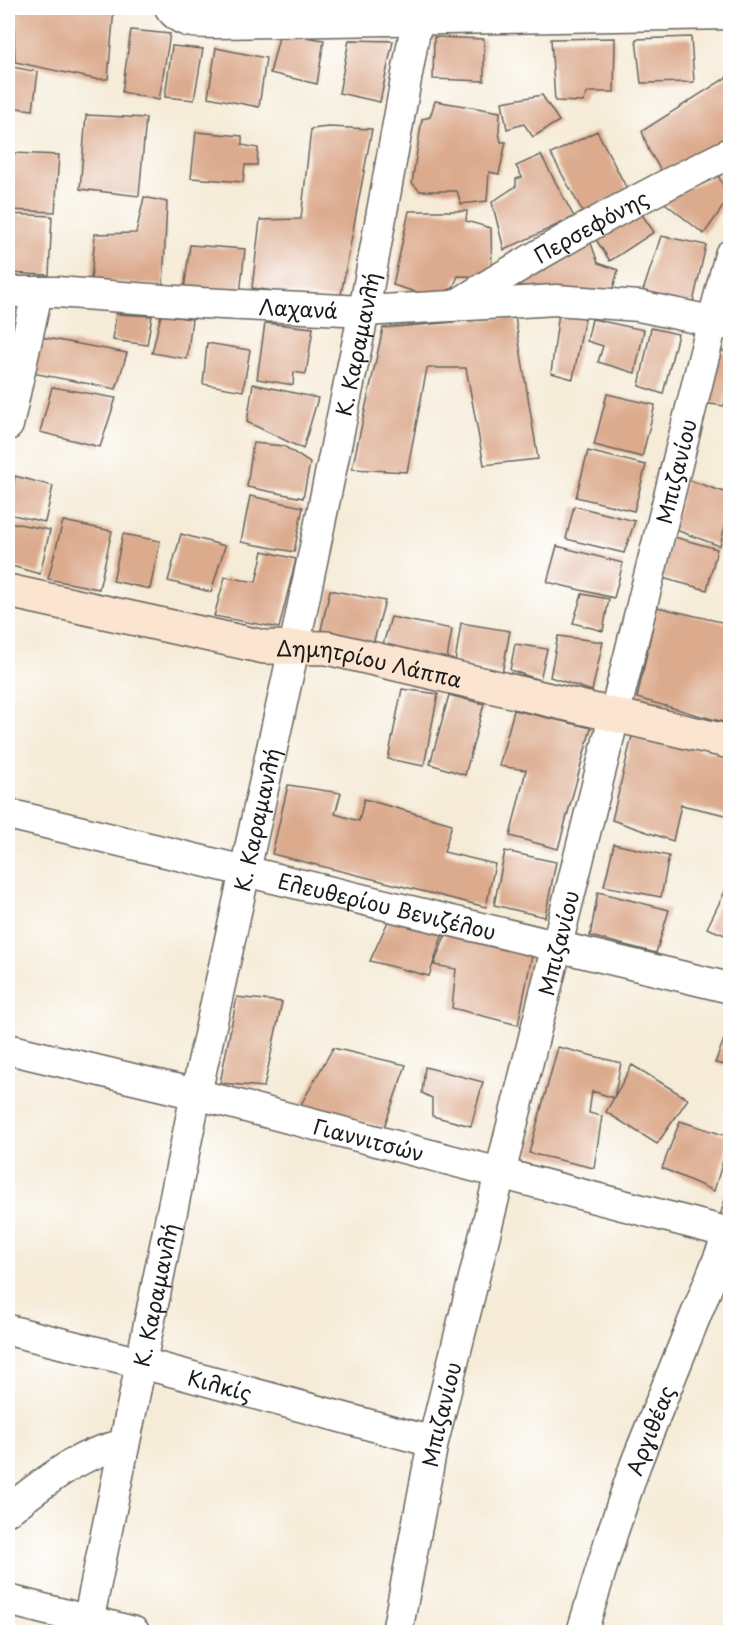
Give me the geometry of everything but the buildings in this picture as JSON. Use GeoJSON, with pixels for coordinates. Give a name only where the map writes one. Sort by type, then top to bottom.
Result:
{"type":"FeatureCollection","features":[{"type":"Feature","properties":{"kind":"street"},"geometry":{"type":"LineString","coordinates":[[170,8],[180,19],[187,22],[217,23],[418,14],[730,14]]}},
{"type":"Feature","properties":{"kind":"street","name":"Κ. Καραμανλή"},"geometry":{"type":"LineString","coordinates":[[87,1627],[196,1094],[294,648],[364,311],[418,14]]}},
{"type":"Feature","properties":{"kind":"street","name":"Περσεφόνης"},"geometry":{"type":"LineString","coordinates":[[455,306],[522,263],[674,180],[730,153]]}},
{"type":"Feature","properties":{"kind":"street","name":"Μπιζανίου"},"geometry":{"type":"LineString","coordinates":[[397,1632],[433,1442],[615,715],[722,322],[730,255]]}},
{"type":"Feature","properties":{"kind":"street"},"geometry":{"type":"LineString","coordinates":[[8,425],[22,292]]}},
{"type":"Feature","properties":{"kind":"street","name":"Λαχανά"},"geometry":{"type":"LineString","coordinates":[[22,292],[57,292],[202,303],[364,311],[556,300],[639,306],[722,322]]}},
{"type":"Feature","properties":{"kind":"street","name":"Δημητρίου Λάππα"},"geometry":{"type":"LineString","coordinates":[[8,591],[264,647],[327,648],[730,742]]}},
{"type":"Feature","properties":{"kind":"street","name":"Ελευθερίου Βενιζέλου"},"geometry":{"type":"LineString","coordinates":[[8,814],[730,988]]}},
{"type":"Feature","properties":{"kind":"street","name":"Γιαννιτσών"},"geometry":{"type":"LineString","coordinates":[[8,1049],[196,1094],[730,1233]]}},
{"type":"Feature","properties":{"kind":"street","name":"Αργιθέας"},"geometry":{"type":"LineString","coordinates":[[582,1632],[636,1463],[730,1233]]}},
{"type":"Feature","properties":{"kind":"street","name":"Κιλκίς"},"geometry":{"type":"LineString","coordinates":[[8,1330],[141,1363],[433,1442]]}},
{"type":"Feature","properties":{"kind":"street"},"geometry":{"type":"LineString","coordinates":[[8,1510],[82,1458],[104,1449],[124,1445]]}},
{"type":"Feature","properties":{"kind":"street"},"geometry":{"type":"LineString","coordinates":[[8,1600],[87,1627],[134,1632]]}}]}
